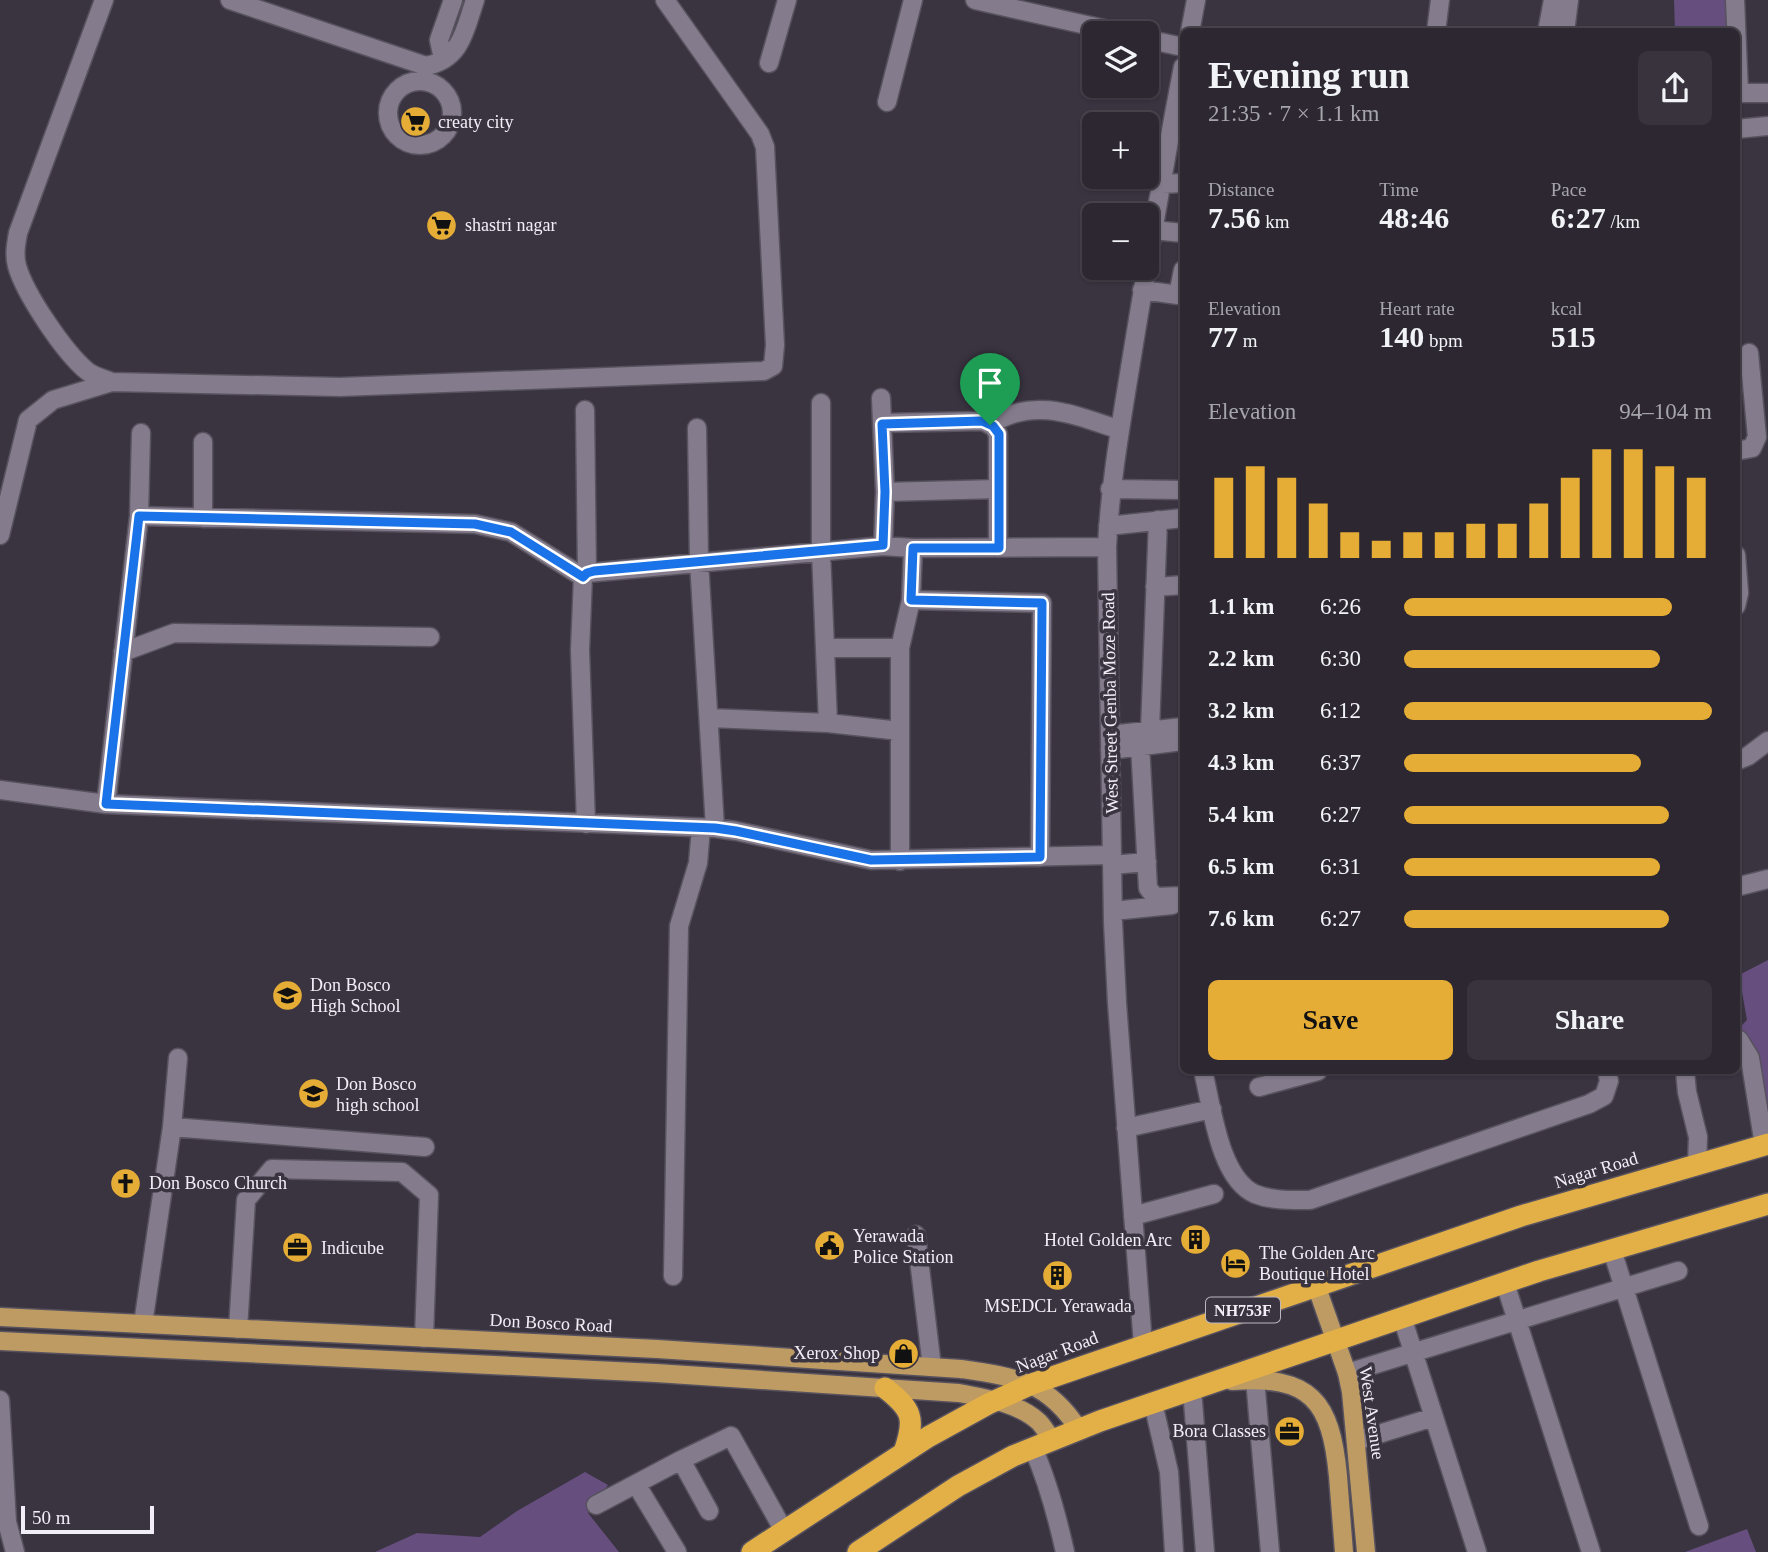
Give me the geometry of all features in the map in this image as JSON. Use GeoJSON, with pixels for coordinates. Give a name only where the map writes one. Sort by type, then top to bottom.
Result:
{"type":"FeatureCollection","features":[{"type":"Feature","properties":{"kind":"highway","name":"Nagar Road"},"geometry":{"type":"LineString","coordinates":[[752,1552],[904,1452],[1032,1384],[1521,1216],[1766,1144]]}},
{"type":"Feature","properties":{"kind":"highway"},"geometry":{"type":"LineString","coordinates":[[858,1552],[958,1486],[1013,1456],[1042,1444],[1153,1402],[1402,1317],[1505,1283],[1768,1204]]}},
{"type":"Feature","properties":{"kind":"highway"},"geometry":{"type":"LineString","coordinates":[[885,1388],[904,1402],[910,1416],[910,1436],[904,1452]]}},
{"type":"Feature","properties":{"kind":"main road","name":"West Avenue"},"geometry":{"type":"LineString","coordinates":[[1317,1285],[1347,1373],[1366,1552]]}},
{"type":"Feature","properties":{"kind":"main road","name":"Don Bosco Road"},"geometry":{"type":"LineString","coordinates":[[0,1317],[657,1349],[932,1367],[993,1374],[1032,1384],[1066,1410],[1079,1430]]}},
{"type":"Feature","properties":{"kind":"main road"},"geometry":{"type":"LineString","coordinates":[[0,1341],[656,1373],[959,1393],[996,1401],[1039,1422],[1042,1444]]}},
{"type":"Feature","properties":{"kind":"main road"},"geometry":{"type":"LineString","coordinates":[[1203,1385],[1255,1379],[1282,1382],[1302,1391],[1317,1403],[1329,1423],[1335,1443],[1345,1552]]}},
{"type":"Feature","properties":{"kind":"street"},"geometry":{"type":"LineString","coordinates":[[104,0],[18,233],[16,248],[21,276],[53,334],[88,372],[112,382]]}},
{"type":"Feature","properties":{"kind":"street"},"geometry":{"type":"LineString","coordinates":[[230,0],[418,73],[435,65],[460,47],[475,0]]}},
{"type":"Feature","properties":{"kind":"street"},"geometry":{"type":"LineString","coordinates":[[443,59],[439,40],[453,0]]}},
{"type":"Feature","properties":{"kind":"street"},"geometry":{"type":"LineString","coordinates":[[0,535],[28,420],[53,400],[112,382],[340,387],[764,371],[773,366],[775,345],[765,147],[760,134],[665,0]]}},
{"type":"Feature","properties":{"kind":"street"},"geometry":{"type":"LineString","coordinates":[[769,63],[786,0]]}},
{"type":"Feature","properties":{"kind":"street"},"geometry":{"type":"LineString","coordinates":[[887,102],[913,0]]}},
{"type":"Feature","properties":{"kind":"street"},"geometry":{"type":"LineString","coordinates":[[975,0],[1082,24]]}},
{"type":"Feature","properties":{"kind":"street"},"geometry":{"type":"LineString","coordinates":[[1191,28],[1196,0]]}},
{"type":"Feature","properties":{"kind":"street"},"geometry":{"type":"LineString","coordinates":[[1548,28],[1553,0]]}},
{"type":"Feature","properties":{"kind":"street"},"geometry":{"type":"LineString","coordinates":[[1566,28],[1569,0]]}},
{"type":"Feature","properties":{"kind":"street"},"geometry":{"type":"LineString","coordinates":[[1735,0],[1736,28]]}},
{"type":"Feature","properties":{"kind":"street"},"geometry":{"type":"LineString","coordinates":[[1434,1],[1436,28]]}},
{"type":"Feature","properties":{"kind":"street"},"geometry":{"type":"LineString","coordinates":[[1159,42],[1180,46]]}},
{"type":"Feature","properties":{"kind":"street"},"geometry":{"type":"LineString","coordinates":[[1740,93],[1768,93]]}},
{"type":"Feature","properties":{"kind":"street","name":"West Street Genba Moze Road"},"geometry":{"type":"LineString","coordinates":[[1158,203],[1178,121],[1180,99]]}},
{"type":"Feature","properties":{"kind":"street"},"geometry":{"type":"LineString","coordinates":[[1740,129],[1768,126]]}},
{"type":"Feature","properties":{"kind":"street"},"geometry":{"type":"LineString","coordinates":[[1162,184],[1180,183]]}},
{"type":"Feature","properties":{"kind":"street"},"geometry":{"type":"LineString","coordinates":[[1159,231],[1180,233]]}},
{"type":"Feature","properties":{"kind":"street","name":"West Street Genba Moze Road"},"geometry":{"type":"LineString","coordinates":[[1143,1345],[1113,911],[1107,547],[1110,489],[1144,280]]}},
{"type":"Feature","properties":{"kind":"street"},"geometry":{"type":"LineString","coordinates":[[1142,290],[1178,295],[1180,285]]}},
{"type":"Feature","properties":{"kind":"street"},"geometry":{"type":"LineString","coordinates":[[1740,450],[1752,448],[1757,437],[1749,353]]}},
{"type":"Feature","properties":{"kind":"street"},"geometry":{"type":"LineString","coordinates":[[881,398],[885,492],[883,545]]}},
{"type":"Feature","properties":{"kind":"street"},"geometry":{"type":"LineString","coordinates":[[821,403],[821,551],[828,723]]}},
{"type":"Feature","properties":{"kind":"street"},"geometry":{"type":"LineString","coordinates":[[990,425],[1006,414],[1025,409],[1051,410],[1120,430]]}},
{"type":"Feature","properties":{"kind":"street"},"geometry":{"type":"LineString","coordinates":[[585,410],[585,575],[580,650],[586,824]]}},
{"type":"Feature","properties":{"kind":"street"},"geometry":{"type":"LineString","coordinates":[[882,424],[982,421],[999,434],[999,548]]}},
{"type":"Feature","properties":{"kind":"street"},"geometry":{"type":"LineString","coordinates":[[673,1276],[679,926],[708,828],[710,718],[699,561],[697,428]]}},
{"type":"Feature","properties":{"kind":"street"},"geometry":{"type":"LineString","coordinates":[[106,804],[139,516],[141,433]]}},
{"type":"Feature","properties":{"kind":"street"},"geometry":{"type":"LineString","coordinates":[[203,442],[203,518]]}},
{"type":"Feature","properties":{"kind":"street"},"geometry":{"type":"LineString","coordinates":[[885,492],[999,489]]}},
{"type":"Feature","properties":{"kind":"street"},"geometry":{"type":"LineString","coordinates":[[1110,489],[1180,489]]}},
{"type":"Feature","properties":{"kind":"street"},"geometry":{"type":"LineString","coordinates":[[139,516],[475,524],[511,532],[585,575],[699,561],[883,545],[913,548],[1107,547]]}},
{"type":"Feature","properties":{"kind":"street"},"geometry":{"type":"LineString","coordinates":[[1108,526],[1180,518]]}},
{"type":"Feature","properties":{"kind":"street"},"geometry":{"type":"LineString","coordinates":[[1158,520],[1155,587],[1141,741],[1141,863],[1150,894],[1162,897],[1180,896]]}},
{"type":"Feature","properties":{"kind":"street"},"geometry":{"type":"LineString","coordinates":[[900,861],[900,648],[911,600],[913,548]]}},
{"type":"Feature","properties":{"kind":"street"},"geometry":{"type":"LineString","coordinates":[[1155,587],[1180,585]]}},
{"type":"Feature","properties":{"kind":"street"},"geometry":{"type":"LineString","coordinates":[[911,600],[1042,603],[1040,857]]}},
{"type":"Feature","properties":{"kind":"street"},"geometry":{"type":"LineString","coordinates":[[123,652],[174,633],[430,636]]}},
{"type":"Feature","properties":{"kind":"street"},"geometry":{"type":"LineString","coordinates":[[825,648],[900,648]]}},
{"type":"Feature","properties":{"kind":"street"},"geometry":{"type":"LineString","coordinates":[[710,718],[828,723],[900,731]]}},
{"type":"Feature","properties":{"kind":"street"},"geometry":{"type":"LineString","coordinates":[[1110,742],[1141,741],[1180,728]]}},
{"type":"Feature","properties":{"kind":"street"},"geometry":{"type":"LineString","coordinates":[[1110,742],[1180,741]]}},
{"type":"Feature","properties":{"kind":"street"},"geometry":{"type":"LineString","coordinates":[[1740,759],[1768,741]]}},
{"type":"Feature","properties":{"kind":"street"},"geometry":{"type":"LineString","coordinates":[[0,790],[106,804],[708,828],[736,831],[871,860],[1040,857],[1141,863]]}},
{"type":"Feature","properties":{"kind":"street"},"geometry":{"type":"LineString","coordinates":[[1740,886],[1768,879]]}},
{"type":"Feature","properties":{"kind":"street"},"geometry":{"type":"LineString","coordinates":[[1113,911],[1180,904]]}},
{"type":"Feature","properties":{"kind":"street"},"geometry":{"type":"LineString","coordinates":[[1740,1042],[1750,1058],[1766,1144]]}},
{"type":"Feature","properties":{"kind":"street"},"geometry":{"type":"LineString","coordinates":[[143,1324],[172,1127],[178,1058]]}},
{"type":"Feature","properties":{"kind":"street"},"geometry":{"type":"LineString","coordinates":[[1204,1074],[1227,1164],[1238,1181],[1254,1194],[1282,1201],[1310,1200],[1589,1104],[1604,1096],[1609,1081],[1608,1074]]}},
{"type":"Feature","properties":{"kind":"street"},"geometry":{"type":"LineString","coordinates":[[1259,1087],[1307,1074]]}},
{"type":"Feature","properties":{"kind":"street"},"geometry":{"type":"LineString","coordinates":[[1685,1074],[1698,1137],[1697,1164]]}},
{"type":"Feature","properties":{"kind":"street"},"geometry":{"type":"LineString","coordinates":[[1126,1128],[1212,1109]]}},
{"type":"Feature","properties":{"kind":"street"},"geometry":{"type":"LineString","coordinates":[[172,1127],[425,1147]]}},
{"type":"Feature","properties":{"kind":"street"},"geometry":{"type":"LineString","coordinates":[[238,1329],[246,1200],[272,1169],[402,1172],[429,1195],[424,1338]]}},
{"type":"Feature","properties":{"kind":"street"},"geometry":{"type":"LineString","coordinates":[[1133,1216],[1214,1194]]}},
{"type":"Feature","properties":{"kind":"street"},"geometry":{"type":"LineString","coordinates":[[916,1235],[932,1367]]}},
{"type":"Feature","properties":{"kind":"street"},"geometry":{"type":"LineString","coordinates":[[1612,1250],[1699,1526]]}},
{"type":"Feature","properties":{"kind":"street"},"geometry":{"type":"LineString","coordinates":[[1347,1373],[1678,1271]]}},
{"type":"Feature","properties":{"kind":"street"},"geometry":{"type":"LineString","coordinates":[[1505,1283],[1591,1552]]}},
{"type":"Feature","properties":{"kind":"street"},"geometry":{"type":"LineString","coordinates":[[1402,1317],[1477,1552]]}},
{"type":"Feature","properties":{"kind":"street"},"geometry":{"type":"LineString","coordinates":[[1255,1379],[1270,1552]]}},
{"type":"Feature","properties":{"kind":"street"},"geometry":{"type":"LineString","coordinates":[[1203,1385],[1205,1552]]}},
{"type":"Feature","properties":{"kind":"street"},"geometry":{"type":"LineString","coordinates":[[0,1400],[8,1543]]}},
{"type":"Feature","properties":{"kind":"street"},"geometry":{"type":"LineString","coordinates":[[1153,1402],[1169,1472],[1174,1552]]}},
{"type":"Feature","properties":{"kind":"street"},"geometry":{"type":"LineString","coordinates":[[1356,1441],[1434,1417]]}},
{"type":"Feature","properties":{"kind":"street"},"geometry":{"type":"LineString","coordinates":[[596,1505],[731,1436],[784,1531]]}},
{"type":"Feature","properties":{"kind":"street"},"geometry":{"type":"LineString","coordinates":[[1042,1444],[1045,1476],[1065,1552]]}},
{"type":"Feature","properties":{"kind":"street"},"geometry":{"type":"LineString","coordinates":[[681,1460],[709,1511]]}},
{"type":"Feature","properties":{"kind":"street"},"geometry":{"type":"LineString","coordinates":[[636,1484],[677,1552]]}},
{"type":"Feature","properties":{"kind":"shaded area"},"geometry":{"type":"Polygon","coordinates":[[[1674,0],[1731,0],[1732,28],[1675,28],[1674,0]]]}},
{"type":"Feature","properties":{"kind":"shaded area"},"geometry":{"type":"Polygon","coordinates":[[[1768,960],[1768,1109],[1763,1110],[1740,1048],[1740,1027],[1747,1020],[1740,974],[1768,960]]]}},
{"type":"Feature","properties":{"kind":"shaded area"},"geometry":{"type":"Polygon","coordinates":[[[585,1472],[608,1485],[588,1513],[619,1552],[375,1552],[417,1533],[480,1537],[517,1511],[585,1472]]]}},
{"type":"Feature","properties":{"kind":"shaded area"},"geometry":{"type":"Polygon","coordinates":[[[1747,1529],[1756,1552],[1685,1552],[1747,1529]]]}},
{"type":"Feature","properties":{"kind":"place","name":"creaty city"},"geometry":{"type":"Point","coordinates":[415,122]}},
{"type":"Feature","properties":{"kind":"place","name":"shastri nagar"},"geometry":{"type":"Point","coordinates":[442,225]}},
{"type":"Feature","properties":{"kind":"place","name":"Don Bosco High School"},"geometry":{"type":"Point","coordinates":[287,995]}},
{"type":"Feature","properties":{"kind":"place","name":"Don Bosco high school"},"geometry":{"type":"Point","coordinates":[313,1094]}},
{"type":"Feature","properties":{"kind":"place","name":"Don Bosco Church"},"geometry":{"type":"Point","coordinates":[126,1183]}},
{"type":"Feature","properties":{"kind":"place","name":"Hotel Golden Arc"},"geometry":{"type":"Point","coordinates":[1195,1240]}},
{"type":"Feature","properties":{"kind":"place","name":"Yerawada Police Station"},"geometry":{"type":"Point","coordinates":[830,1246]}},
{"type":"Feature","properties":{"kind":"place","name":"Indicube"},"geometry":{"type":"Point","coordinates":[298,1248]}},
{"type":"Feature","properties":{"kind":"place","name":"The Golden Arc Boutique Hotel"},"geometry":{"type":"Point","coordinates":[1236,1263]}},
{"type":"Feature","properties":{"kind":"place","name":"MSEDCL Yerawada"},"geometry":{"type":"Point","coordinates":[1058,1276]}},
{"type":"Feature","properties":{"kind":"place","name":"Xerox Shop"},"geometry":{"type":"Point","coordinates":[903,1353]}},
{"type":"Feature","properties":{"kind":"place","name":"Bora Classes"},"geometry":{"type":"Point","coordinates":[1289,1431]}},
{"type":"Feature","properties":{"kind":"route"},"geometry":{"type":"LineString","coordinates":[[982,421],[990,425],[999,434],[999,548],[913,548],[911,600],[1042,603],[1040,857],[871,860],[715,828],[106,804],[139,516],[475,524],[511,532],[583,577],[594,571],[883,545],[885,492],[882,424],[982,421]]}}]}
